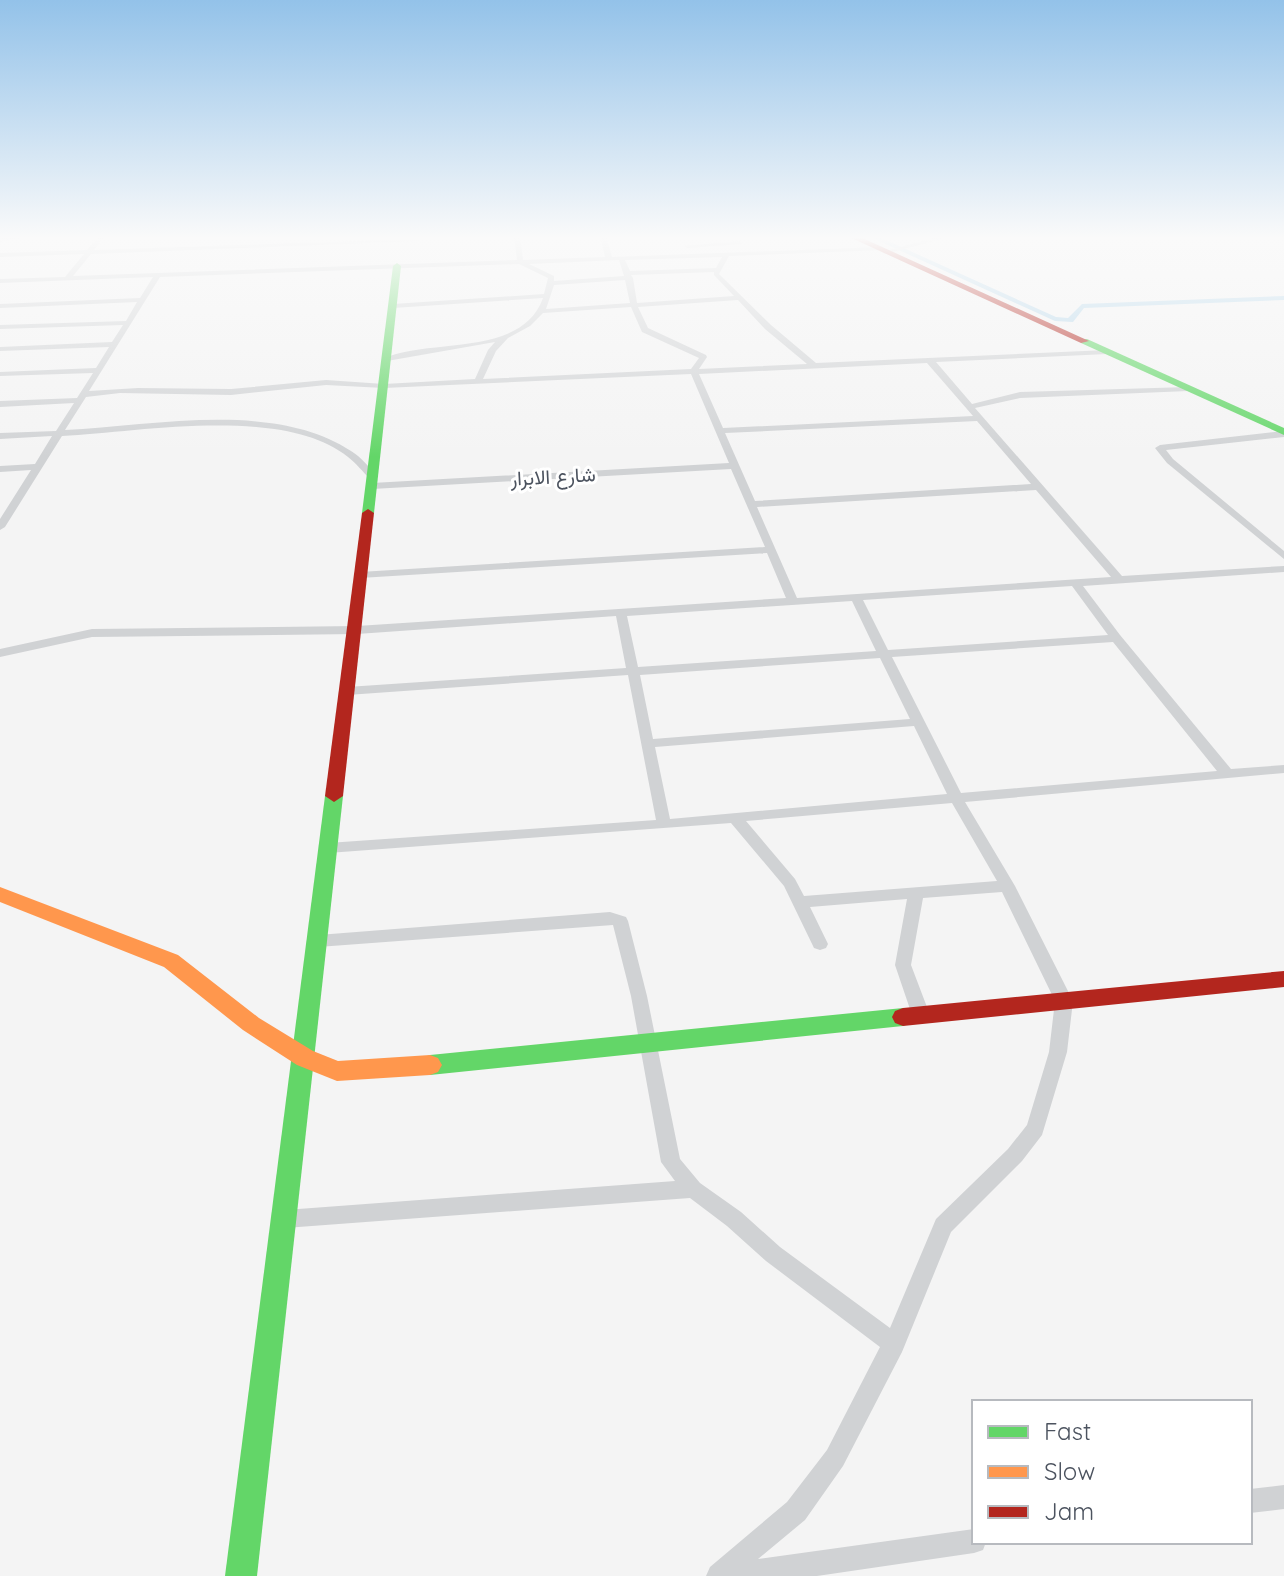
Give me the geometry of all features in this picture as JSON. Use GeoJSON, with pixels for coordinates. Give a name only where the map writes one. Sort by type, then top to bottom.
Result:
{"type":"FeatureCollection","features":[{"type":"Feature","properties":{"kind":"street"},"geometry":{"type":"LineString","coordinates":[[0,527],[137,310]]}},
{"type":"Feature","properties":{"kind":"street"},"geometry":{"type":"LineString","coordinates":[[241,1576],[347,691],[357,630],[360,575],[393,310]]}},
{"type":"Feature","properties":{"kind":"street"},"geometry":{"type":"LineString","coordinates":[[387,359],[506,337],[525,328],[541,311],[569,310]]}},
{"type":"Feature","properties":{"kind":"street"},"geometry":{"type":"LineString","coordinates":[[637,310],[645,330],[703,357],[694,371]]}},
{"type":"Feature","properties":{"kind":"street"},"geometry":{"type":"LineString","coordinates":[[753,310],[814,366]]}},
{"type":"Feature","properties":{"kind":"street"},"geometry":{"type":"LineString","coordinates":[[1014,310],[1284,433]]}},
{"type":"Feature","properties":{"kind":"street"},"geometry":{"type":"LineString","coordinates":[[0,327],[129,323]]}},
{"type":"Feature","properties":{"kind":"street"},"geometry":{"type":"LineString","coordinates":[[478,382],[492,350],[506,337]]}},
{"type":"Feature","properties":{"kind":"street"},"geometry":{"type":"LineString","coordinates":[[0,349],[114,344]]}},
{"type":"Feature","properties":{"kind":"street"},"geometry":{"type":"LineString","coordinates":[[0,404],[82,398],[110,390],[231,392],[347,381],[384,386],[1107,352]]}},
{"type":"Feature","properties":{"kind":"street"},"geometry":{"type":"LineString","coordinates":[[930,361],[1119,580]]}},
{"type":"Feature","properties":{"kind":"street"},"geometry":{"type":"LineString","coordinates":[[0,374],[98,370]]}},
{"type":"Feature","properties":{"kind":"street"},"geometry":{"type":"LineString","coordinates":[[694,371],[793,601]]}},
{"type":"Feature","properties":{"kind":"street"},"geometry":{"type":"LineString","coordinates":[[970,407],[1020,395],[1188,389]]}},
{"type":"Feature","properties":{"kind":"street"},"geometry":{"type":"LineString","coordinates":[[720,431],[980,418]]}},
{"type":"Feature","properties":{"kind":"street"},"geometry":{"type":"LineString","coordinates":[[0,436],[190,423],[281,428],[330,440],[366,467],[372,482]]}},
{"type":"Feature","properties":{"kind":"street"},"geometry":{"type":"LineString","coordinates":[[1284,433],[1163,446],[1160,451],[1284,556]]}},
{"type":"Feature","properties":{"kind":"street","name":"شارع الابرار"},"geometry":{"type":"LineString","coordinates":[[372,482],[735,466]]}},
{"type":"Feature","properties":{"kind":"street"},"geometry":{"type":"LineString","coordinates":[[0,469],[38,467]]}},
{"type":"Feature","properties":{"kind":"street"},"geometry":{"type":"LineString","coordinates":[[752,504],[1038,487]]}},
{"type":"Feature","properties":{"kind":"street"},"geometry":{"type":"LineString","coordinates":[[0,506],[14,505]]}},
{"type":"Feature","properties":{"kind":"street"},"geometry":{"type":"LineString","coordinates":[[360,575],[771,550]]}},
{"type":"Feature","properties":{"kind":"street"},"geometry":{"type":"LineString","coordinates":[[0,653],[92,633],[357,630],[1284,569]]}},
{"type":"Feature","properties":{"kind":"street"},"geometry":{"type":"LineString","coordinates":[[1075,583],[1227,774]]}},
{"type":"Feature","properties":{"kind":"street"},"geometry":{"type":"LineString","coordinates":[[719,1576],[796,1511],[835,1458],[894,1344],[943,1226],[1015,1155],[1035,1129],[1058,1052],[1064,1001],[1007,886],[956,798],[856,598]]}},
{"type":"Feature","properties":{"kind":"street"},"geometry":{"type":"LineString","coordinates":[[621,613],[664,824]]}},
{"type":"Feature","properties":{"kind":"street"},"geometry":{"type":"LineString","coordinates":[[347,691],[1116,638]]}},
{"type":"Feature","properties":{"kind":"street"},"geometry":{"type":"LineString","coordinates":[[649,743],[918,722]]}},
{"type":"Feature","properties":{"kind":"street"},"geometry":{"type":"LineString","coordinates":[[328,848],[664,824],[1284,769]]}},
{"type":"Feature","properties":{"kind":"street"},"geometry":{"type":"LineString","coordinates":[[735,818],[790,883],[820,944]]}},
{"type":"Feature","properties":{"kind":"street"},"geometry":{"type":"LineString","coordinates":[[801,902],[1007,886]]}},
{"type":"Feature","properties":{"kind":"street"},"geometry":{"type":"LineString","coordinates":[[0,894],[73,924],[143,947],[171,961],[268,1037],[305,1058],[337,1071],[1284,979]]}},
{"type":"Feature","properties":{"kind":"street"},"geometry":{"type":"LineString","coordinates":[[916,894],[903,965],[921,1015]]}},
{"type":"Feature","properties":{"kind":"street"},"geometry":{"type":"LineString","coordinates":[[318,941],[610,918],[620,921],[649,1042],[671,1162],[693,1189],[784,1263],[894,1344]]}},
{"type":"Feature","properties":{"kind":"street"},"geometry":{"type":"LineString","coordinates":[[285,1219],[693,1189]]}},
{"type":"Feature","properties":{"kind":"street"},"geometry":{"type":"LineString","coordinates":[[1252,1501],[1284,1497]]}},
{"type":"Feature","properties":{"kind":"street"},"geometry":{"type":"LineString","coordinates":[[730,1576],[972,1541]]}},
{"type":"Feature","properties":{"kind":"waterway"},"geometry":{"type":"LineString","coordinates":[[1034,310],[1055,319],[1070,320],[1079,310]]}},
{"type":"Feature","properties":{"kind":"traffic: fast"},"geometry":{"type":"LineString","coordinates":[[368,513],[392,310]]}},
{"type":"Feature","properties":{"kind":"traffic: fast"},"geometry":{"type":"LineString","coordinates":[[1084,341],[1284,432]]}},
{"type":"Feature","properties":{"kind":"traffic: fast"},"geometry":{"type":"LineString","coordinates":[[241,1576],[334,796]]}},
{"type":"Feature","properties":{"kind":"traffic: fast"},"geometry":{"type":"LineString","coordinates":[[430,1065],[903,1017]]}},
{"type":"Feature","properties":{"kind":"traffic: slow"},"geometry":{"type":"LineString","coordinates":[[0,894],[171,961],[251,1024],[305,1058],[337,1071],[430,1065]]}},
{"type":"Feature","properties":{"kind":"traffic: jam"},"geometry":{"type":"LineString","coordinates":[[1014,310],[1084,341]]}},
{"type":"Feature","properties":{"kind":"traffic: jam"},"geometry":{"type":"LineString","coordinates":[[334,796],[368,513]]}},
{"type":"Feature","properties":{"kind":"traffic: jam"},"geometry":{"type":"LineString","coordinates":[[903,1017],[1284,979]]}}]}
